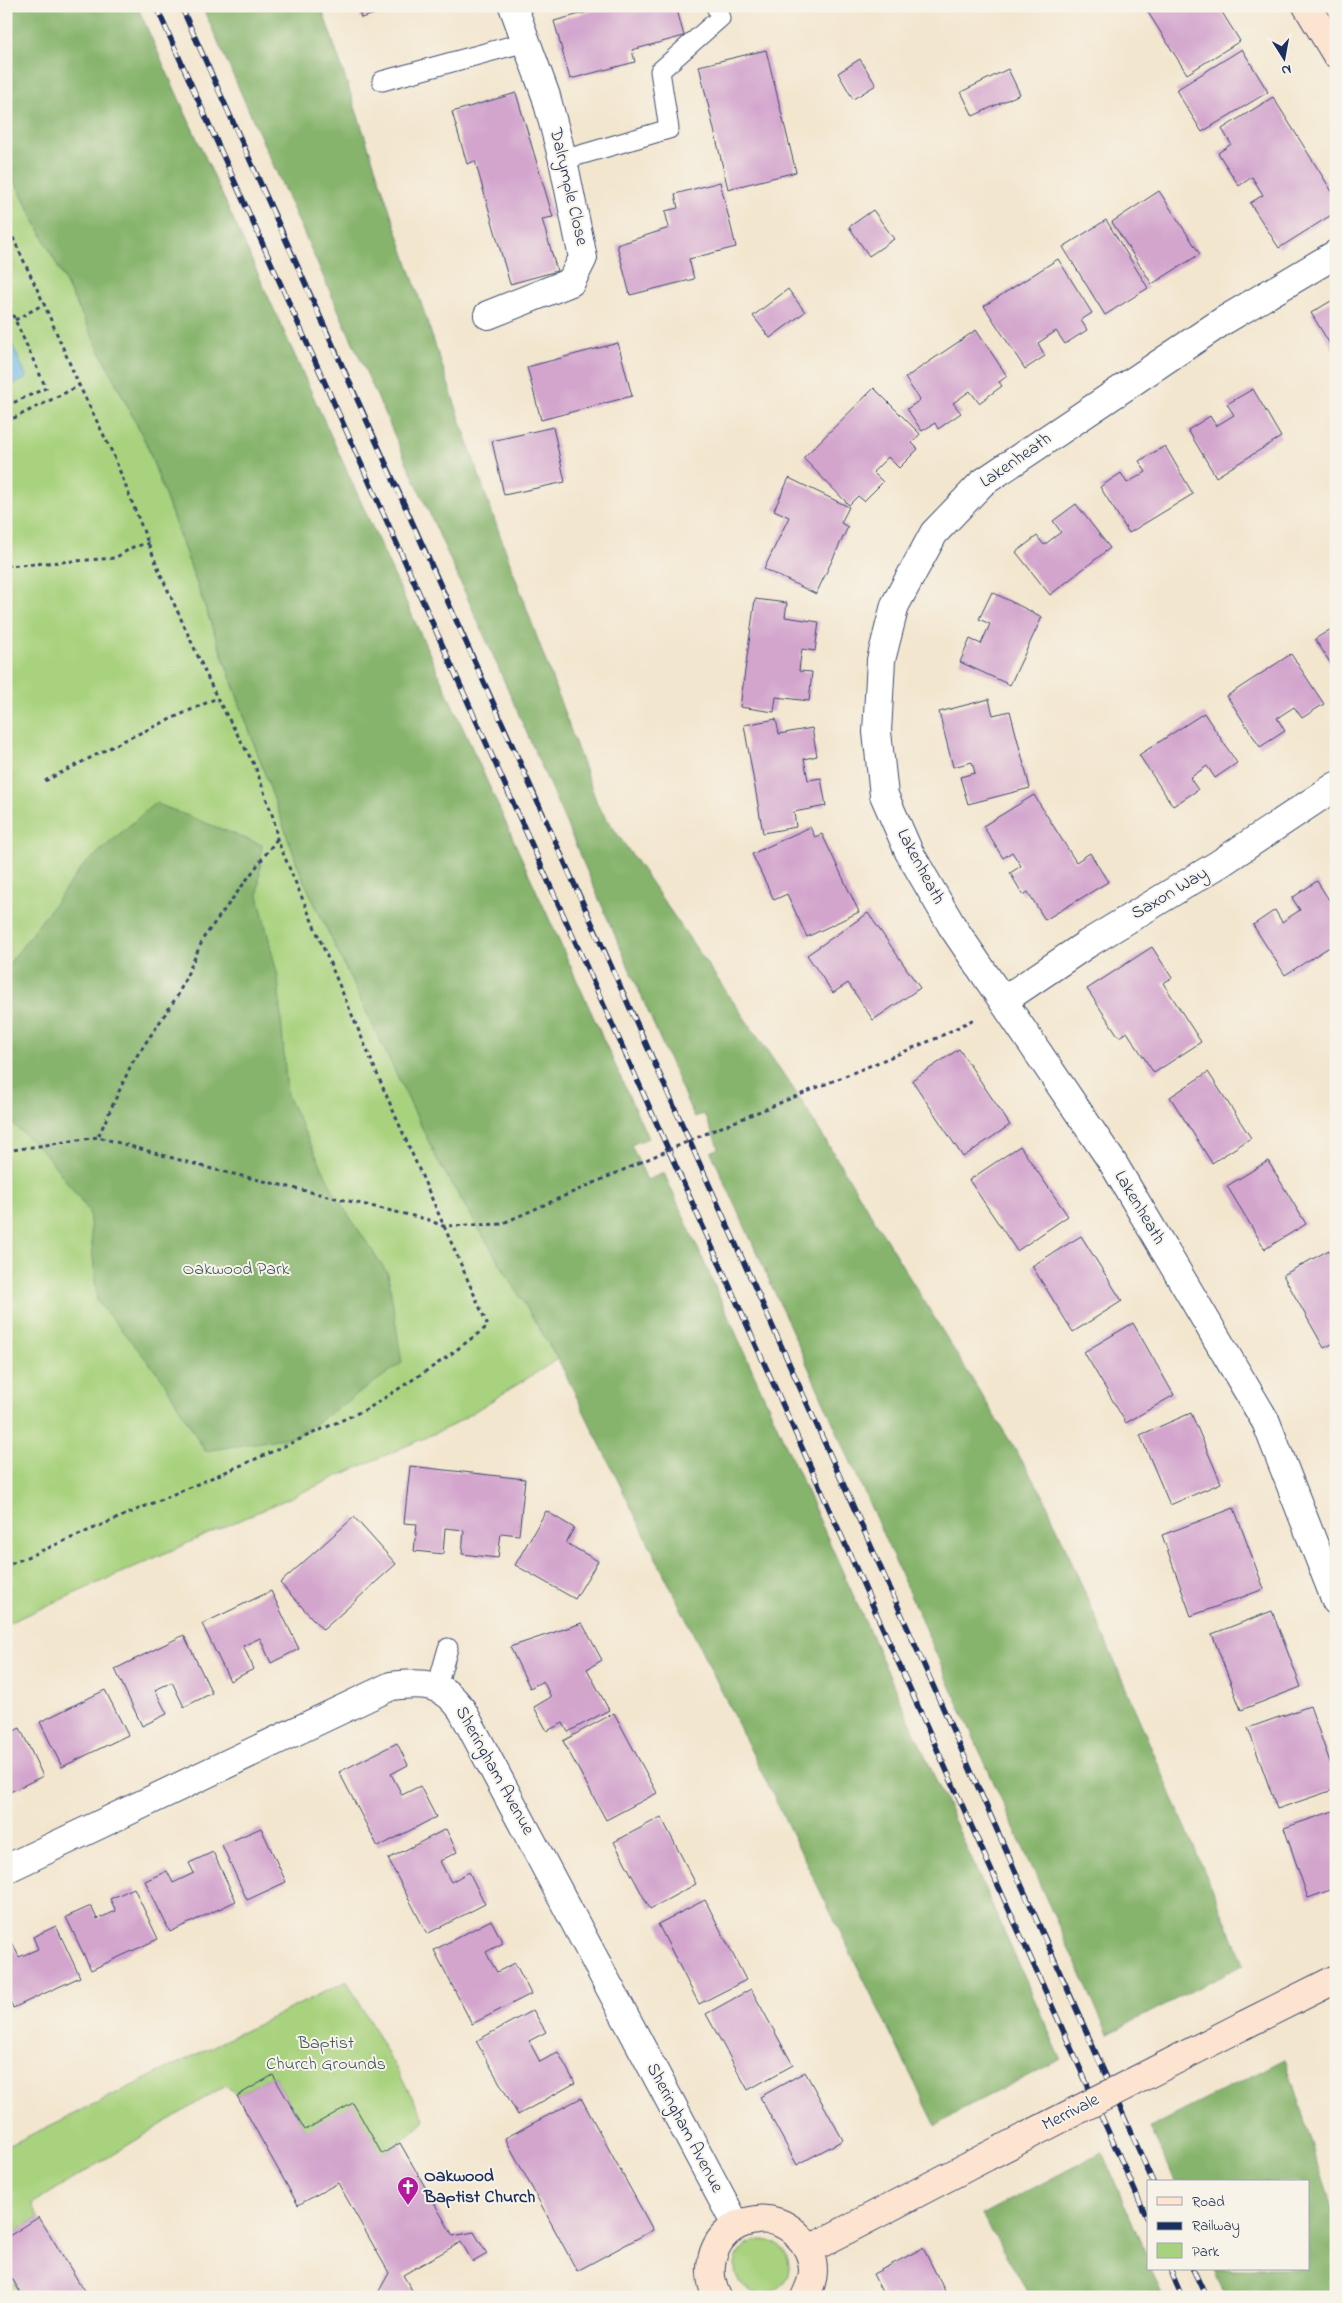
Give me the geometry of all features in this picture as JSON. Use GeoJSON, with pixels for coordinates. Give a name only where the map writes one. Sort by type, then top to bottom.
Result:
{"type":"FeatureCollection","features":[{"type":"Feature","properties":{"kind":"street","name":"Dalrymple Close"},"geometry":{"type":"LineString","coordinates":[[488,315],[571,282],[583,258],[563,160],[546,96],[512,6]]}},
{"type":"Feature","properties":{"kind":"street"},"geometry":{"type":"LineString","coordinates":[[1307,6],[1336,54]]}},
{"type":"Feature","properties":{"kind":"street","name":"Lakenheath"},"geometry":{"type":"LineString","coordinates":[[1336,254],[1223,320],[982,483],[934,533],[895,604],[880,660],[877,732],[884,795],[909,852],[942,910],[1112,1163],[1266,1422],[1303,1512],[1336,1601]]}},
{"type":"Feature","properties":{"kind":"street","name":"Saxon Way"},"geometry":{"type":"LineString","coordinates":[[1004,1000],[1087,944],[1219,864],[1336,786]]}},
{"type":"Feature","properties":{"kind":"street","name":"Sheringham Avenue"},"geometry":{"type":"LineString","coordinates":[[6,1869],[391,1686],[410,1684],[437,1687],[456,1700],[462,1710],[736,2226]]}},
{"type":"Feature","properties":{"kind":"street","name":"Merrivale"},"geometry":{"type":"LineString","coordinates":[[808,2250],[1336,1979]]}},
{"type":"Feature","properties":{"kind":"street"},"geometry":{"type":"LineString","coordinates":[[716,2297],[711,2285],[709,2268],[712,2255],[718,2243],[736,2226],[758,2219],[777,2222],[787,2227],[802,2240],[808,2250],[813,2270],[811,2284],[805,2297]]}},
{"type":"Feature","properties":{"kind":"lane"},"geometry":{"type":"LineString","coordinates":[[563,160],[669,129],[660,70],[720,18],[716,6]]}},
{"type":"Feature","properties":{"kind":"lane"},"geometry":{"type":"LineString","coordinates":[[382,81],[526,42]]}},
{"type":"Feature","properties":{"kind":"lane"},"geometry":{"type":"LineString","coordinates":[[437,1687],[448,1648]]}},
{"type":"Feature","properties":{"kind":"path"},"geometry":{"type":"LineString","coordinates":[[6,223],[113,454],[160,573],[217,698],[255,766],[274,820],[277,839],[443,1226],[488,1326],[443,1360],[369,1408],[249,1462],[6,1566]]}},
{"type":"Feature","properties":{"kind":"path"},"geometry":{"type":"LineString","coordinates":[[6,300],[46,388],[6,406]]}},
{"type":"Feature","properties":{"kind":"path"},"geometry":{"type":"LineString","coordinates":[[15,320],[44,304]]}},
{"type":"Feature","properties":{"kind":"path"},"geometry":{"type":"LineString","coordinates":[[6,422],[75,388],[79,384]]}},
{"type":"Feature","properties":{"kind":"path"},"geometry":{"type":"LineString","coordinates":[[6,566],[115,558],[133,547],[149,543]]}},
{"type":"Feature","properties":{"kind":"path"},"geometry":{"type":"LineString","coordinates":[[45,781],[127,739],[217,698]]}},
{"type":"Feature","properties":{"kind":"path"},"geometry":{"type":"LineString","coordinates":[[98,1137],[132,1064],[178,995],[204,937],[277,839]]}},
{"type":"Feature","properties":{"kind":"path"},"geometry":{"type":"LineString","coordinates":[[6,1150],[98,1137],[212,1169],[426,1219],[443,1226],[501,1224],[712,1131],[938,1038],[963,1026],[1004,1000]]}},
{"type":"Feature","properties":{"kind":"green space"},"geometry":{"type":"Polygon","coordinates":[[[6,6],[137,6],[648,1138],[631,1145],[647,1180],[664,1173],[1061,2059],[962,2109],[936,2126],[558,1359],[439,1163],[302,877],[147,445],[6,163],[6,6]]]}},
{"type":"Feature","properties":{"kind":"green space"},"geometry":{"type":"Polygon","coordinates":[[[202,6],[321,6],[487,499],[598,806],[797,1094],[1043,1495],[1244,1964],[1108,2034],[711,1152],[719,1148],[704,1114],[694,1117],[489,646],[202,6]]]}},
{"type":"Feature","properties":{"kind":"green space","name":"Oakwood Park"},"geometry":{"type":"Polygon","coordinates":[[[6,163],[147,445],[302,877],[439,1163],[558,1359],[451,1426],[6,1624],[6,163]]]}},
{"type":"Feature","properties":{"kind":"green space"},"geometry":{"type":"Polygon","coordinates":[[[155,803],[262,845],[258,895],[278,977],[287,1096],[337,1198],[388,1274],[402,1363],[297,1436],[205,1451],[161,1377],[97,1301],[89,1211],[45,1153],[6,1118],[6,968],[82,867],[155,803]]]}},
{"type":"Feature","properties":{"kind":"green space","name":"Baptist Church Grounds"},"geometry":{"type":"Polygon","coordinates":[[[347,1981],[425,2120],[400,2143],[382,2154],[305,2130],[273,2075],[237,2096],[226,2085],[32,2204],[39,2217],[6,2238],[6,2147],[347,1981]]]}},
{"type":"Feature","properties":{"kind":"green space"},"geometry":{"type":"Polygon","coordinates":[[[1285,2059],[1336,2220],[1336,2297],[1226,2297],[1214,2270],[1310,2270],[1310,2180],[1174,2180],[1150,2128],[1285,2059]]]}},
{"type":"Feature","properties":{"kind":"green space"},"geometry":{"type":"Polygon","coordinates":[[[1102,2152],[1147,2258],[1147,2270],[1152,2270],[1164,2297],[1031,2297],[982,2215],[1102,2152]]]}},
{"type":"Feature","properties":{"kind":"green space"},"geometry":{"type":"Polygon","coordinates":[[[757,2240],[767,2240],[777,2244],[785,2252],[789,2267],[785,2282],[777,2290],[767,2294],[757,2294],[747,2290],[739,2282],[735,2272],[735,2262],[739,2252],[747,2244],[757,2240]]]}},
{"type":"Feature","properties":{"kind":"green space"},"geometry":{"type":"Polygon","coordinates":[[[6,2268],[23,2297],[6,2297],[6,2268]]]}},
{"type":"Feature","properties":{"kind":"water"},"geometry":{"type":"Polygon","coordinates":[[[6,330],[27,378],[6,387],[6,330]]]}},
{"type":"Feature","properties":{"kind":"building"},"geometry":{"type":"Polygon","coordinates":[[[358,6],[398,6],[398,7],[361,18],[358,6]]]}},
{"type":"Feature","properties":{"kind":"building"},"geometry":{"type":"Polygon","coordinates":[[[610,6],[676,6],[684,36],[632,50],[635,62],[570,79],[554,21],[610,6]]]}},
{"type":"Feature","properties":{"kind":"building"},"geometry":{"type":"Polygon","coordinates":[[[1144,6],[1218,6],[1240,41],[1187,74],[1144,6]]]}},
{"type":"Feature","properties":{"kind":"building"},"geometry":{"type":"Polygon","coordinates":[[[1242,49],[1268,92],[1202,132],[1176,90],[1242,49]]]}},
{"type":"Feature","properties":{"kind":"building"},"geometry":{"type":"Polygon","coordinates":[[[766,50],[796,172],[728,189],[699,66],[766,50]]]}},
{"type":"Feature","properties":{"kind":"building"},"geometry":{"type":"Polygon","coordinates":[[[860,59],[876,85],[853,99],[838,73],[860,59]]]}},
{"type":"Feature","properties":{"kind":"building"},"geometry":{"type":"Polygon","coordinates":[[[1008,69],[1020,94],[973,116],[961,92],[1008,69]]]}},
{"type":"Feature","properties":{"kind":"building"},"geometry":{"type":"Polygon","coordinates":[[[516,93],[553,217],[542,219],[557,271],[510,284],[475,161],[467,164],[452,112],[516,93]]]}},
{"type":"Feature","properties":{"kind":"building"},"geometry":{"type":"Polygon","coordinates":[[[1273,97],[1336,198],[1336,212],[1279,248],[1250,203],[1263,195],[1252,177],[1239,186],[1218,153],[1231,144],[1222,129],[1273,97]]]}},
{"type":"Feature","properties":{"kind":"building"},"geometry":{"type":"Polygon","coordinates":[[[720,182],[736,247],[689,259],[694,279],[630,295],[617,245],[669,228],[665,211],[678,208],[675,194],[720,182]]]}},
{"type":"Feature","properties":{"kind":"building"},"geometry":{"type":"Polygon","coordinates":[[[1159,191],[1200,254],[1152,284],[1112,222],[1159,191]]]}},
{"type":"Feature","properties":{"kind":"building"},"geometry":{"type":"Polygon","coordinates":[[[873,210],[894,239],[869,256],[849,227],[873,210]]]}},
{"type":"Feature","properties":{"kind":"building"},"geometry":{"type":"Polygon","coordinates":[[[1106,220],[1148,288],[1105,315],[1063,247],[1106,220]]]}},
{"type":"Feature","properties":{"kind":"building"},"geometry":{"type":"Polygon","coordinates":[[[1058,259],[1092,313],[1081,320],[1087,330],[1065,344],[1056,331],[1038,343],[1045,356],[1025,369],[984,306],[1058,259]]]}},
{"type":"Feature","properties":{"kind":"building"},"geometry":{"type":"Polygon","coordinates":[[[788,289],[805,312],[770,338],[753,316],[788,289]]]}},
{"type":"Feature","properties":{"kind":"building"},"geometry":{"type":"Polygon","coordinates":[[[1336,298],[1336,354],[1311,313],[1336,298]]]}},
{"type":"Feature","properties":{"kind":"building"},"geometry":{"type":"Polygon","coordinates":[[[976,330],[1007,376],[999,382],[1002,386],[979,403],[970,391],[953,403],[961,413],[938,429],[935,423],[922,431],[907,409],[920,400],[905,378],[976,330]]]}},
{"type":"Feature","properties":{"kind":"building"},"geometry":{"type":"Polygon","coordinates":[[[618,343],[632,396],[541,420],[527,367],[618,343]]]}},
{"type":"Feature","properties":{"kind":"building"},"geometry":{"type":"Polygon","coordinates":[[[874,388],[920,434],[912,443],[918,449],[899,468],[888,457],[873,472],[883,482],[864,501],[858,496],[849,505],[803,458],[874,388]]]}},
{"type":"Feature","properties":{"kind":"building"},"geometry":{"type":"Polygon","coordinates":[[[1253,389],[1281,437],[1216,477],[1188,430],[1210,416],[1216,426],[1234,415],[1227,404],[1253,389]]]}},
{"type":"Feature","properties":{"kind":"building"},"geometry":{"type":"Polygon","coordinates":[[[553,427],[565,482],[504,495],[492,441],[553,427]]]}},
{"type":"Feature","properties":{"kind":"building"},"geometry":{"type":"Polygon","coordinates":[[[1165,446],[1193,494],[1129,533],[1100,487],[1121,473],[1127,483],[1146,472],[1139,461],[1165,446]]]}},
{"type":"Feature","properties":{"kind":"building"},"geometry":{"type":"Polygon","coordinates":[[[789,478],[849,507],[841,523],[848,527],[816,594],[764,569],[789,517],[774,510],[789,478]]]}},
{"type":"Feature","properties":{"kind":"building"},"geometry":{"type":"Polygon","coordinates":[[[1076,504],[1110,548],[1050,595],[1016,552],[1037,536],[1044,545],[1061,532],[1053,521],[1076,504]]]}},
{"type":"Feature","properties":{"kind":"building"},"geometry":{"type":"Polygon","coordinates":[[[992,592],[1042,617],[1010,685],[960,662],[970,639],[981,644],[990,624],[979,619],[992,592]]]}},
{"type":"Feature","properties":{"kind":"building"},"geometry":{"type":"Polygon","coordinates":[[[755,599],[787,603],[785,617],[819,622],[815,651],[802,649],[800,662],[799,671],[812,672],[809,701],[776,697],[774,712],[740,707],[755,599]]]}},
{"type":"Feature","properties":{"kind":"building"},"geometry":{"type":"Polygon","coordinates":[[[1336,626],[1336,672],[1315,639],[1336,626]]]}},
{"type":"Feature","properties":{"kind":"building"},"geometry":{"type":"Polygon","coordinates":[[[1291,654],[1324,704],[1302,718],[1294,707],[1277,718],[1285,731],[1260,747],[1227,696],[1291,654]]]}},
{"type":"Feature","properties":{"kind":"building"},"geometry":{"type":"Polygon","coordinates":[[[989,699],[993,715],[1010,711],[1030,788],[968,804],[960,777],[975,773],[972,762],[953,767],[939,712],[989,699]]]}},
{"type":"Feature","properties":{"kind":"building"},"geometry":{"type":"Polygon","coordinates":[[[1204,713],[1237,763],[1215,778],[1207,766],[1190,778],[1198,790],[1173,806],[1139,755],[1204,713]]]}},
{"type":"Feature","properties":{"kind":"building"},"geometry":{"type":"Polygon","coordinates":[[[776,719],[779,734],[812,728],[817,756],[804,759],[808,780],[821,778],[826,806],[794,812],[796,827],[763,833],[744,725],[776,719]]]}},
{"type":"Feature","properties":{"kind":"building"},"geometry":{"type":"Polygon","coordinates":[[[1034,795],[1076,862],[1090,853],[1108,882],[1045,920],[1028,892],[1023,895],[1010,873],[1021,866],[1012,852],[1003,858],[983,826],[1034,795]]]}},
{"type":"Feature","properties":{"kind":"building"},"geometry":{"type":"Polygon","coordinates":[[[810,827],[815,837],[822,834],[859,912],[807,937],[787,894],[774,900],[752,854],[810,827]]]}},
{"type":"Feature","properties":{"kind":"building"},"geometry":{"type":"Polygon","coordinates":[[[1317,881],[1336,911],[1336,943],[1285,975],[1253,925],[1275,910],[1282,922],[1300,910],[1292,898],[1317,881]]]}},
{"type":"Feature","properties":{"kind":"building"},"geometry":{"type":"Polygon","coordinates":[[[868,913],[920,988],[873,1020],[848,983],[833,993],[807,955],[868,913]]]}},
{"type":"Feature","properties":{"kind":"building"},"geometry":{"type":"Polygon","coordinates":[[[1152,947],[1172,978],[1163,983],[1201,1042],[1154,1073],[1127,1032],[1119,1037],[1087,989],[1152,947]]]}},
{"type":"Feature","properties":{"kind":"building"},"geometry":{"type":"Polygon","coordinates":[[[959,1049],[1010,1125],[963,1157],[912,1080],[959,1049]]]}},
{"type":"Feature","properties":{"kind":"building"},"geometry":{"type":"Polygon","coordinates":[[[1208,1072],[1251,1138],[1212,1163],[1170,1097],[1208,1072]]]}},
{"type":"Feature","properties":{"kind":"building"},"geometry":{"type":"Polygon","coordinates":[[[1020,1146],[1068,1216],[1017,1251],[969,1180],[1020,1146]]]}},
{"type":"Feature","properties":{"kind":"building"},"geometry":{"type":"Polygon","coordinates":[[[1268,1161],[1306,1224],[1265,1249],[1227,1186],[1268,1161]]]}},
{"type":"Feature","properties":{"kind":"building"},"geometry":{"type":"Polygon","coordinates":[[[1081,1236],[1122,1301],[1073,1332],[1032,1266],[1081,1236]]]}},
{"type":"Feature","properties":{"kind":"building"},"geometry":{"type":"Polygon","coordinates":[[[1329,1250],[1336,1262],[1336,1342],[1324,1348],[1283,1275],[1329,1250]]]}},
{"type":"Feature","properties":{"kind":"building"},"geometry":{"type":"Polygon","coordinates":[[[1133,1323],[1174,1395],[1126,1423],[1084,1352],[1133,1323]]]}},
{"type":"Feature","properties":{"kind":"building"},"geometry":{"type":"Polygon","coordinates":[[[1191,1413],[1221,1483],[1170,1505],[1140,1435],[1191,1413]]]}},
{"type":"Feature","properties":{"kind":"building"},"geometry":{"type":"Polygon","coordinates":[[[410,1466],[525,1479],[519,1535],[501,1533],[498,1558],[462,1554],[464,1530],[445,1528],[443,1554],[414,1551],[417,1524],[404,1523],[410,1466]]]}},
{"type":"Feature","properties":{"kind":"building"},"geometry":{"type":"Polygon","coordinates":[[[1234,1508],[1264,1589],[1191,1616],[1162,1535],[1234,1508]]]}},
{"type":"Feature","properties":{"kind":"building"},"geometry":{"type":"Polygon","coordinates":[[[546,1511],[574,1528],[566,1543],[598,1561],[575,1599],[515,1565],[546,1511]]]}},
{"type":"Feature","properties":{"kind":"building"},"geometry":{"type":"Polygon","coordinates":[[[354,1517],[396,1564],[323,1630],[280,1583],[354,1517]]]}},
{"type":"Feature","properties":{"kind":"building"},"geometry":{"type":"Polygon","coordinates":[[[271,1591],[299,1649],[271,1663],[260,1638],[243,1646],[254,1669],[230,1681],[202,1624],[271,1591]]]}},
{"type":"Feature","properties":{"kind":"building"},"geometry":{"type":"Polygon","coordinates":[[[1272,1611],[1301,1687],[1241,1710],[1212,1634],[1272,1611]]]}},
{"type":"Feature","properties":{"kind":"building"},"geometry":{"type":"Polygon","coordinates":[[[582,1623],[602,1660],[587,1669],[609,1710],[568,1732],[563,1723],[547,1731],[534,1707],[551,1697],[543,1681],[530,1688],[510,1647],[582,1623]]]}},
{"type":"Feature","properties":{"kind":"building"},"geometry":{"type":"Polygon","coordinates":[[[184,1635],[212,1693],[184,1707],[172,1682],[155,1690],[167,1714],[142,1726],[115,1669],[184,1635]]]}},
{"type":"Feature","properties":{"kind":"building"},"geometry":{"type":"Polygon","coordinates":[[[105,1690],[128,1735],[62,1767],[40,1722],[105,1690]]]}},
{"type":"Feature","properties":{"kind":"building"},"geometry":{"type":"Polygon","coordinates":[[[1310,1706],[1336,1779],[1336,1789],[1277,1809],[1248,1728],[1310,1706]]]}},
{"type":"Feature","properties":{"kind":"building"},"geometry":{"type":"Polygon","coordinates":[[[614,1713],[657,1793],[606,1820],[563,1741],[614,1713]]]}},
{"type":"Feature","properties":{"kind":"building"},"geometry":{"type":"Polygon","coordinates":[[[20,1728],[43,1776],[6,1794],[6,1735],[20,1728]]]}},
{"type":"Feature","properties":{"kind":"building"},"geometry":{"type":"Polygon","coordinates":[[[397,1743],[408,1765],[391,1774],[402,1795],[420,1786],[436,1817],[378,1847],[339,1772],[397,1743]]]}},
{"type":"Feature","properties":{"kind":"building"},"geometry":{"type":"Polygon","coordinates":[[[1336,1810],[1336,1888],[1308,1898],[1284,1828],[1336,1810]]]}},
{"type":"Feature","properties":{"kind":"building"},"geometry":{"type":"Polygon","coordinates":[[[661,1817],[696,1884],[650,1909],[614,1842],[661,1817]]]}},
{"type":"Feature","properties":{"kind":"building"},"geometry":{"type":"Polygon","coordinates":[[[261,1828],[286,1882],[247,1900],[222,1845],[261,1828]]]}},
{"type":"Feature","properties":{"kind":"building"},"geometry":{"type":"Polygon","coordinates":[[[446,1829],[457,1852],[440,1861],[447,1875],[451,1882],[469,1872],[485,1904],[427,1934],[388,1859],[446,1829]]]}},
{"type":"Feature","properties":{"kind":"building"},"geometry":{"type":"Polygon","coordinates":[[[213,1852],[236,1901],[170,1932],[145,1881],[167,1871],[173,1883],[194,1873],[189,1863],[213,1852]]]}},
{"type":"Feature","properties":{"kind":"building"},"geometry":{"type":"Polygon","coordinates":[[[134,1888],[158,1939],[91,1970],[66,1917],[91,1906],[97,1919],[116,1911],[110,1899],[134,1888]]]}},
{"type":"Feature","properties":{"kind":"building"},"geometry":{"type":"Polygon","coordinates":[[[705,1900],[746,1980],[699,2004],[658,1924],[705,1900]]]}},
{"type":"Feature","properties":{"kind":"building"},"geometry":{"type":"Polygon","coordinates":[[[491,1920],[503,1943],[486,1952],[491,1962],[497,1972],[515,1963],[531,1994],[472,2024],[434,1950],[491,1920]]]}},
{"type":"Feature","properties":{"kind":"building"},"geometry":{"type":"Polygon","coordinates":[[[56,1926],[80,1977],[13,2008],[6,1993],[6,1948],[13,1944],[19,1957],[38,1949],[33,1937],[56,1926]]]}},
{"type":"Feature","properties":{"kind":"building"},"geometry":{"type":"Polygon","coordinates":[[[751,1989],[793,2065],[748,2090],[706,2014],[751,1989]]]}},
{"type":"Feature","properties":{"kind":"building"},"geometry":{"type":"Polygon","coordinates":[[[533,2010],[546,2032],[529,2041],[540,2062],[558,2052],[575,2083],[518,2115],[476,2041],[533,2010]]]}},
{"type":"Feature","properties":{"kind":"building"},"geometry":{"type":"Polygon","coordinates":[[[805,2072],[843,2140],[797,2165],[760,2097],[805,2072]]]}},
{"type":"Feature","properties":{"kind":"building"},"geometry":{"type":"Polygon","coordinates":[[[273,2075],[305,2130],[353,2103],[382,2154],[400,2143],[453,2236],[474,2232],[487,2254],[473,2262],[461,2242],[403,2275],[416,2297],[382,2297],[379,2291],[389,2273],[338,2183],[298,2205],[237,2096],[273,2075]]]}},
{"type":"Feature","properties":{"kind":"building"},"geometry":{"type":"Polygon","coordinates":[[[581,2098],[653,2230],[577,2271],[505,2138],[581,2098]]]}},
{"type":"Feature","properties":{"kind":"building"},"geometry":{"type":"Polygon","coordinates":[[[39,2217],[85,2292],[77,2297],[23,2297],[6,2268],[6,2238],[39,2217]]]}},
{"type":"Feature","properties":{"kind":"building"},"geometry":{"type":"Polygon","coordinates":[[[923,2248],[948,2297],[876,2297],[883,2294],[873,2274],[923,2248]]]}},
{"type":"Feature","properties":{"kind":"railway"},"geometry":{"type":"LineString","coordinates":[[156,6],[1147,2218]]}},
{"type":"Feature","properties":{"kind":"railway"},"geometry":{"type":"LineString","coordinates":[[181,6],[896,1602],[1152,2180]]}},
{"type":"Feature","properties":{"kind":"railway"},"geometry":{"type":"LineString","coordinates":[[1170,2270],[1182,2297]]}},
{"type":"Feature","properties":{"kind":"railway"},"geometry":{"type":"LineString","coordinates":[[1193,2270],[1206,2297]]}},
{"type":"Feature","properties":{"kind":"place","name":"Oakwood Baptist Church"},"geometry":{"type":"Point","coordinates":[408,2206]}}]}
